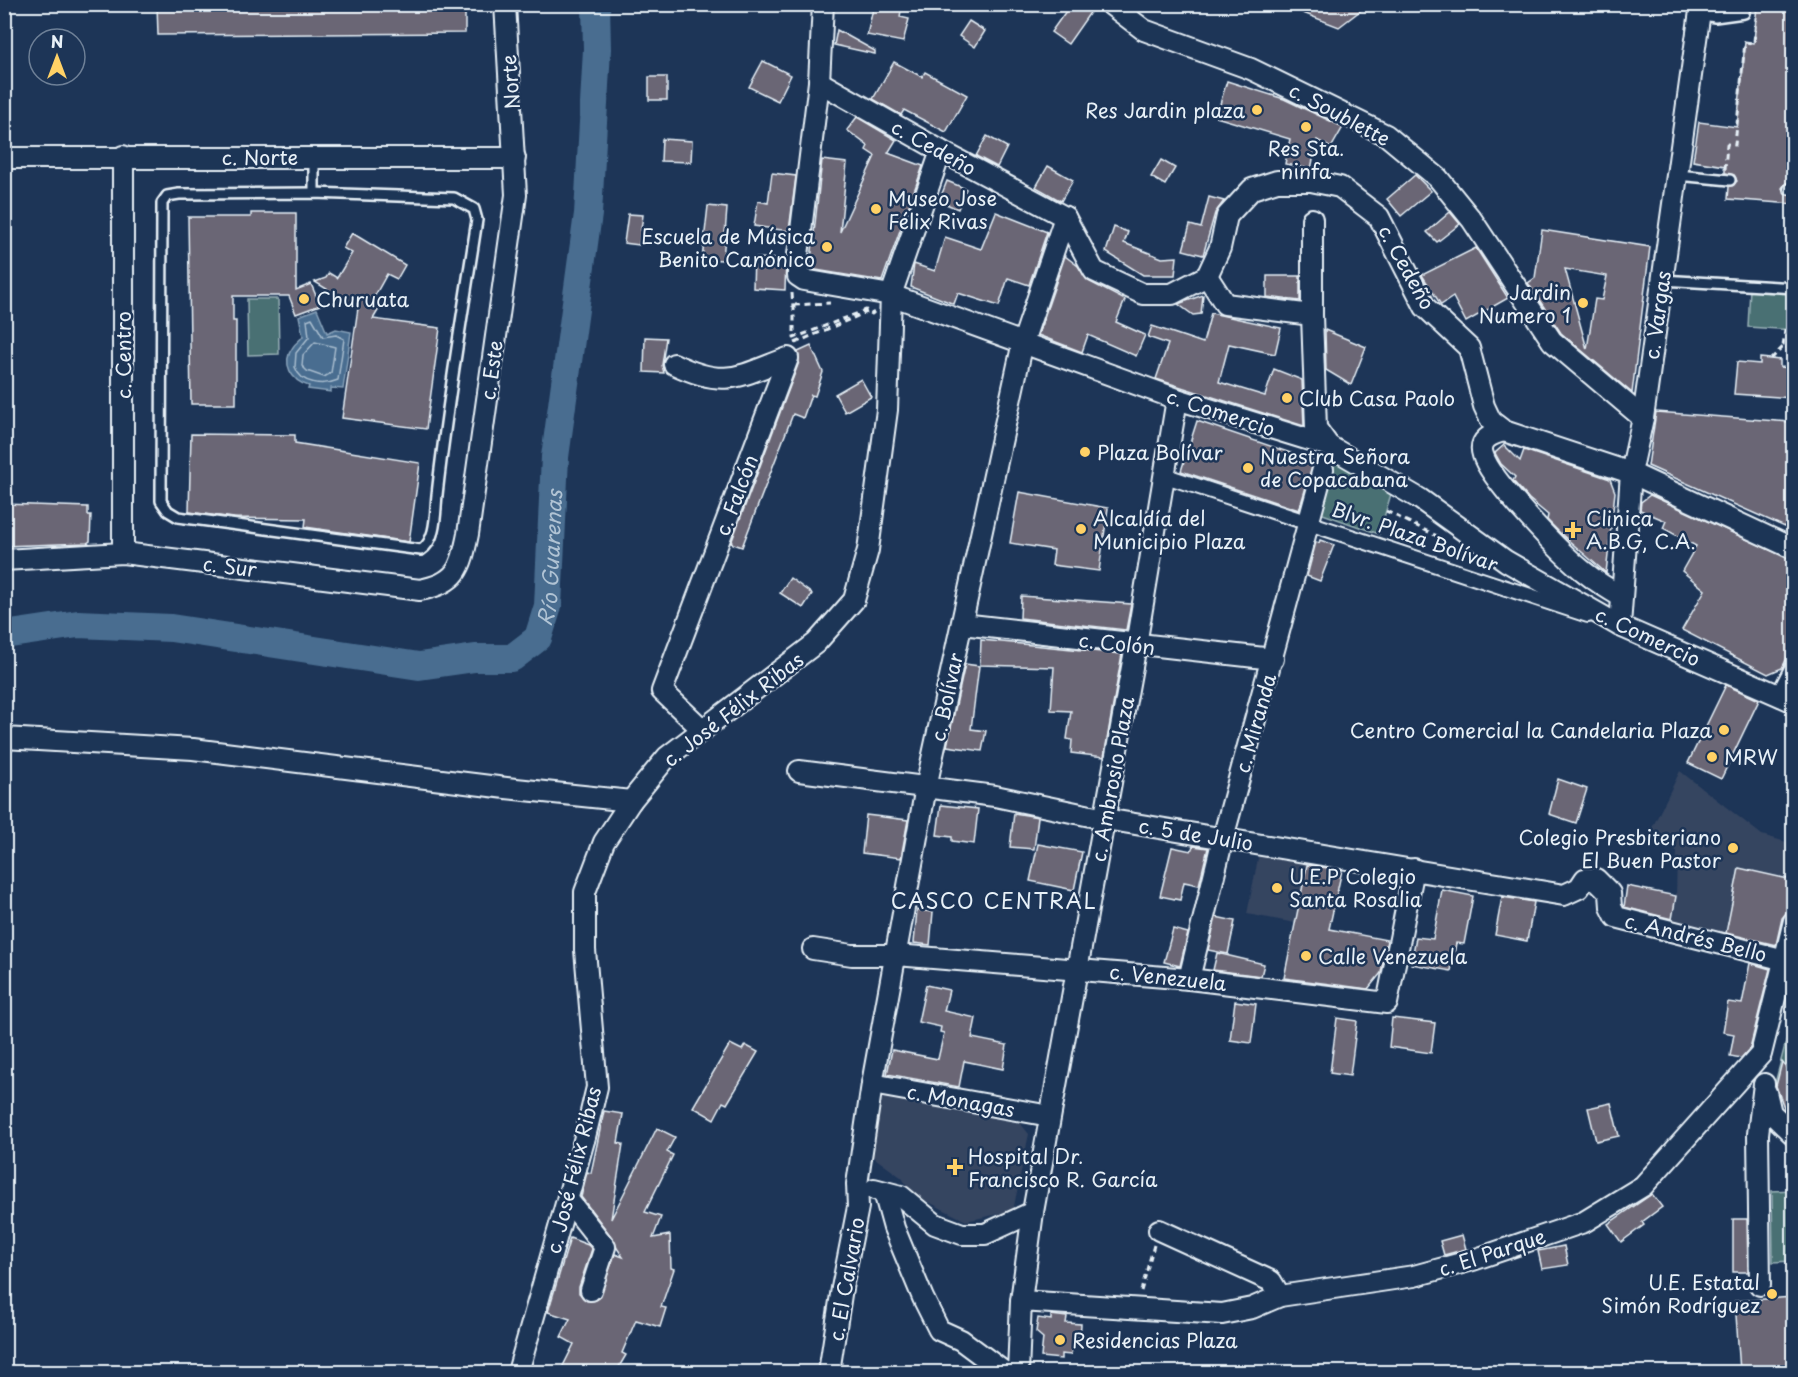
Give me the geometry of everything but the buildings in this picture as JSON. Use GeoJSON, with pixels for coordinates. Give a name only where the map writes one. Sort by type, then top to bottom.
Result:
{"type":"FeatureCollection","features":[{"type":"Feature","properties":{"kind":"street","name":"Norte"},"geometry":{"type":"LineString","coordinates":[[505,4],[515,159]]}},
{"type":"Feature","properties":{"kind":"street"},"geometry":{"type":"LineString","coordinates":[[805,279],[798,255],[819,82],[823,4]]}},
{"type":"Feature","properties":{"kind":"street","name":"c. Soublette"},"geometry":{"type":"LineString","coordinates":[[1110,4],[1144,30],[1251,69],[1386,135],[1438,178],[1472,220],[1551,341],[1643,418]]}},
{"type":"Feature","properties":{"kind":"street","name":"c. Vargas"},"geometry":{"type":"LineString","coordinates":[[1620,626],[1631,473],[1643,418],[1700,9]]}},
{"type":"Feature","properties":{"kind":"street","name":"c. Cedeño"},"geometry":{"type":"LineString","coordinates":[[819,82],[941,152],[1065,217]]}},
{"type":"Feature","properties":{"kind":"street","name":"c. José Félix Ribas"},"geometry":{"type":"LineString","coordinates":[[518,1372],[568,1200],[597,1087],[585,950],[585,892],[604,842],[631,801],[667,757],[816,643],[854,600],[868,550],[887,410],[891,295],[941,152]]}},
{"type":"Feature","properties":{"kind":"street","name":"c. Norte"},"geometry":{"type":"LineString","coordinates":[[4,158],[123,156],[515,159]]}},
{"type":"Feature","properties":{"kind":"street","name":"c. Centro"},"geometry":{"type":"LineString","coordinates":[[123,156],[123,553]]}},
{"type":"Feature","properties":{"kind":"street","name":"c. Este"},"geometry":{"type":"LineString","coordinates":[[453,578],[463,559],[469,522],[516,195],[515,159]]}},
{"type":"Feature","properties":{"kind":"street","name":"c. Cedeño"},"geometry":{"type":"LineString","coordinates":[[1207,276],[1220,248],[1227,216],[1252,189],[1277,182],[1311,182],[1340,187],[1379,217],[1425,307],[1469,348],[1484,406],[1491,421],[1504,432]]}},
{"type":"Feature","properties":{"kind":"street"},"geometry":{"type":"LineString","coordinates":[[1065,217],[1094,271],[1143,294],[1172,294],[1207,276],[1225,304],[1312,315]]}},
{"type":"Feature","properties":{"kind":"street","name":"c. Bolívar"},"geometry":{"type":"LineString","coordinates":[[857,1184],[872,1084],[926,788],[1023,342],[1065,217]]}},
{"type":"Feature","properties":{"kind":"street"},"geometry":{"type":"LineString","coordinates":[[1312,219],[1312,315],[1316,428],[1329,446]]}},
{"type":"Feature","properties":{"kind":"street","name":"c. Comercio"},"geometry":{"type":"LineString","coordinates":[[805,279],[891,295],[1177,399],[1329,446],[1420,499],[1506,561],[1620,626],[1787,699]]}},
{"type":"Feature","properties":{"kind":"street"},"geometry":{"type":"LineString","coordinates":[[674,364],[695,374],[728,380],[791,351]]}},
{"type":"Feature","properties":{"kind":"street","name":"c. Falcón"},"geometry":{"type":"LineString","coordinates":[[703,730],[662,692],[791,351]]}},
{"type":"Feature","properties":{"kind":"street","name":"c. Ambrosio Plaza"},"geometry":{"type":"LineString","coordinates":[[1018,1372],[1021,1301],[1033,1212],[1136,645],[1177,399]]}},
{"type":"Feature","properties":{"kind":"street"},"geometry":{"type":"LineString","coordinates":[[1622,597],[1587,574],[1561,552],[1498,481],[1482,454],[1483,442],[1488,436],[1504,432],[1631,473],[1794,549]]}},
{"type":"Feature","properties":{"kind":"street","name":"c. Miranda"},"geometry":{"type":"LineString","coordinates":[[1189,979],[1223,838],[1323,469]]}},
{"type":"Feature","properties":{"kind":"street","name":"Blvr. Plaza Bolívar"},"geometry":{"type":"LineString","coordinates":[[1163,475],[1310,521],[1620,626]]}},
{"type":"Feature","properties":{"kind":"street","name":"c. Sur"},"geometry":{"type":"LineString","coordinates":[[4,561],[123,553],[420,590],[435,587],[453,578]]}},
{"type":"Feature","properties":{"kind":"street","name":"c. Colón"},"geometry":{"type":"LineString","coordinates":[[962,624],[1273,659]]}},
{"type":"Feature","properties":{"kind":"street"},"geometry":{"type":"LineString","coordinates":[[1787,699],[1794,670]]}},
{"type":"Feature","properties":{"kind":"street"},"geometry":{"type":"LineString","coordinates":[[4,738],[193,749],[506,788],[631,801]]}},
{"type":"Feature","properties":{"kind":"street","name":"c. 5 de Julio"},"geometry":{"type":"LineString","coordinates":[[799,771],[995,796],[1105,819],[1564,895],[1579,888],[1585,879]]}},
{"type":"Feature","properties":{"kind":"street","name":"c. Venezuela"},"geometry":{"type":"LineString","coordinates":[[813,949],[852,955],[896,955],[1078,968],[1387,1003],[1414,869]]}},
{"type":"Feature","properties":{"kind":"street","name":"c. Andrés Bello"},"geometry":{"type":"LineString","coordinates":[[1585,879],[1596,879],[1605,886],[1610,893],[1611,906],[1616,917],[1789,963]]}},
{"type":"Feature","properties":{"kind":"street","name":"c. El Parque"},"geometry":{"type":"LineString","coordinates":[[1021,1301],[1222,1314],[1252,1308],[1280,1296],[1414,1276],[1473,1260],[1584,1222],[1643,1186],[1761,1054],[1789,963],[1794,921]]}},
{"type":"Feature","properties":{"kind":"street"},"geometry":{"type":"LineString","coordinates":[[1761,1054],[1764,1084],[1771,1113],[1794,1135]]}},
{"type":"Feature","properties":{"kind":"street","name":"c. Monagas"},"geometry":{"type":"LineString","coordinates":[[872,1084],[1050,1116]]}},
{"type":"Feature","properties":{"kind":"street"},"geometry":{"type":"LineString","coordinates":[[1760,1286],[1758,1134],[1764,1084]]}},
{"type":"Feature","properties":{"kind":"street"},"geometry":{"type":"LineString","coordinates":[[857,1184],[901,1196],[935,1224],[962,1234],[984,1234],[1033,1212]]}},
{"type":"Feature","properties":{"kind":"street","name":"c. El Calvario"},"geometry":{"type":"LineString","coordinates":[[830,1372],[842,1288],[858,1207],[857,1184]]}},
{"type":"Feature","properties":{"kind":"street"},"geometry":{"type":"LineString","coordinates":[[884,1191],[914,1278],[939,1330],[970,1345],[1004,1372]]}},
{"type":"Feature","properties":{"kind":"street"},"geometry":{"type":"LineString","coordinates":[[568,1200],[605,1247],[591,1290]]}},
{"type":"Feature","properties":{"kind":"street"},"geometry":{"type":"LineString","coordinates":[[1159,1230],[1271,1281],[1280,1296]]}},
{"type":"Feature","properties":{"kind":"lane"},"geometry":{"type":"LineString","coordinates":[[1700,9],[1745,9]]}},
{"type":"Feature","properties":{"kind":"lane"},"geometry":{"type":"LineString","coordinates":[[314,158],[314,193]]}},
{"type":"Feature","properties":{"kind":"lane"},"geometry":{"type":"LineString","coordinates":[[1677,175],[1730,180]]}},
{"type":"Feature","properties":{"kind":"lane"},"geometry":{"type":"LineString","coordinates":[[314,193],[454,198],[474,209],[477,220],[441,455],[434,524],[431,540],[421,550],[178,517],[168,511],[162,501],[162,203],[167,196],[179,194],[314,193]]}},
{"type":"Feature","properties":{"kind":"lane"},"geometry":{"type":"LineString","coordinates":[[1662,280],[1794,288]]}},
{"type":"Feature","properties":{"kind":"path"},"geometry":{"type":"LineString","coordinates":[[1730,180],[1731,173],[1725,173],[1727,144],[1735,145],[1745,42],[1754,43],[1756,15]]}},
{"type":"Feature","properties":{"kind":"path"},"geometry":{"type":"LineString","coordinates":[[794,305],[794,338],[867,312],[791,351],[793,279],[805,279]]}},
{"type":"Feature","properties":{"kind":"path"},"geometry":{"type":"LineString","coordinates":[[1771,359],[1783,347],[1785,329]]}},
{"type":"Feature","properties":{"kind":"path"},"geometry":{"type":"LineString","coordinates":[[1783,347],[1794,348]]}},
{"type":"Feature","properties":{"kind":"path"},"geometry":{"type":"LineString","coordinates":[[1137,1307],[1159,1230]]}},
{"type":"Feature","properties":{"kind":"shaded area","name":"Colegio Presbiteriano El Buen Pastor"},"geometry":{"type":"Polygon","coordinates":[[[1680,771],[1762,835],[1793,844],[1793,880],[1740,868],[1726,933],[1671,921],[1676,896],[1677,852],[1652,828],[1680,771]]]}},
{"type":"Feature","properties":{"kind":"shaded area","name":"U.E.P Colegio Santa Rosalia"},"geometry":{"type":"Polygon","coordinates":[[[1259,853],[1308,863],[1295,923],[1247,914],[1259,853]]]}},
{"type":"Feature","properties":{"kind":"shaded area","name":"Hospital Dr. Francisco R. García"},"geometry":{"type":"Polygon","coordinates":[[[882,1097],[1020,1123],[1029,1134],[1013,1211],[966,1221],[911,1193],[902,1178],[872,1156],[882,1097]]]}},
{"type":"Feature","properties":{"kind":"green space"},"geometry":{"type":"Polygon","coordinates":[[[1750,288],[1793,291],[1793,330],[1748,327],[1750,288]]]}},
{"type":"Feature","properties":{"kind":"green space"},"geometry":{"type":"Polygon","coordinates":[[[247,299],[278,299],[279,354],[248,355],[247,299]]]}},
{"type":"Feature","properties":{"kind":"green space"},"geometry":{"type":"Polygon","coordinates":[[[1334,459],[1391,494],[1379,534],[1320,513],[1334,459]]]}},
{"type":"Feature","properties":{"kind":"green space"},"geometry":{"type":"Polygon","coordinates":[[[1793,1015],[1793,1093],[1779,1099],[1774,1087],[1793,1015]]]}},
{"type":"Feature","properties":{"kind":"green space"},"geometry":{"type":"Polygon","coordinates":[[[1793,1190],[1793,1261],[1773,1262],[1772,1191],[1793,1190]]]}},
{"type":"Feature","properties":{"kind":"water"},"geometry":{"type":"Polygon","coordinates":[[[317,309],[327,333],[336,329],[351,332],[343,389],[331,388],[331,392],[308,389],[309,386],[293,376],[288,365],[294,345],[303,336],[299,316],[317,309]]]}},
{"type":"Feature","properties":{"kind":"waterway","name":"Río Guarenas"},"geometry":{"type":"LineString","coordinates":[[4,635],[78,624],[171,628],[419,666],[475,658],[512,658],[538,638],[548,606],[555,457],[588,214],[597,49],[596,4]]}},
{"type":"Feature","properties":{"kind":"place","name":"Res Jardin plaza"},"geometry":{"type":"Point","coordinates":[1257,110]}},
{"type":"Feature","properties":{"kind":"place","name":"Res Sta. ninfa"},"geometry":{"type":"Point","coordinates":[1306,127]}},
{"type":"Feature","properties":{"kind":"place","name":"Museo Jose Félix Rivas"},"geometry":{"type":"Point","coordinates":[876,209]}},
{"type":"Feature","properties":{"kind":"place","name":"Escuela de Música Benito Canónico"},"geometry":{"type":"Point","coordinates":[827,247]}},
{"type":"Feature","properties":{"kind":"place","name":"Churuata"},"geometry":{"type":"Point","coordinates":[304,299]}},
{"type":"Feature","properties":{"kind":"place","name":"Jardin Numero 1"},"geometry":{"type":"Point","coordinates":[1583,303]}},
{"type":"Feature","properties":{"kind":"place","name":"Club Casa Paolo"},"geometry":{"type":"Point","coordinates":[1287,398]}},
{"type":"Feature","properties":{"kind":"place","name":"Plaza Bolívar"},"geometry":{"type":"Point","coordinates":[1085,452]}},
{"type":"Feature","properties":{"kind":"place","name":"Nuestra Señora de Copacabana"},"geometry":{"type":"Point","coordinates":[1248,468]}},
{"type":"Feature","properties":{"kind":"place","name":"Alcaldía del Municipio Plaza"},"geometry":{"type":"Point","coordinates":[1081,529]}},
{"type":"Feature","properties":{"kind":"place","name":"Clinica A.B.G, C.A."},"geometry":{"type":"Point","coordinates":[1573,530]}},
{"type":"Feature","properties":{"kind":"place","name":"Centro Comercial la Candelaria Plaza"},"geometry":{"type":"Point","coordinates":[1724,730]}},
{"type":"Feature","properties":{"kind":"place","name":"MRW"},"geometry":{"type":"Point","coordinates":[1712,757]}},
{"type":"Feature","properties":{"kind":"place","name":"Colegio Presbiteriano El Buen Pastor"},"geometry":{"type":"Point","coordinates":[1733,848]}},
{"type":"Feature","properties":{"kind":"place","name":"U.E.P Colegio Santa Rosalia"},"geometry":{"type":"Point","coordinates":[1277,888]}},
{"type":"Feature","properties":{"kind":"place","name":"Calle Venezuela"},"geometry":{"type":"Point","coordinates":[1306,956]}},
{"type":"Feature","properties":{"kind":"place","name":"Hospital Dr. Francisco R. García"},"geometry":{"type":"Point","coordinates":[955,1167]}},
{"type":"Feature","properties":{"kind":"place","name":"U.E. Estatal Simón Rodríguez"},"geometry":{"type":"Point","coordinates":[1772,1294]}},
{"type":"Feature","properties":{"kind":"place","name":"Residencias Plaza"},"geometry":{"type":"Point","coordinates":[1060,1340]}},
{"type":"Feature","properties":{"kind":"district","name":"CASCO CENTRAL"},"geometry":{"type":"Point","coordinates":[994,900]}}]}
